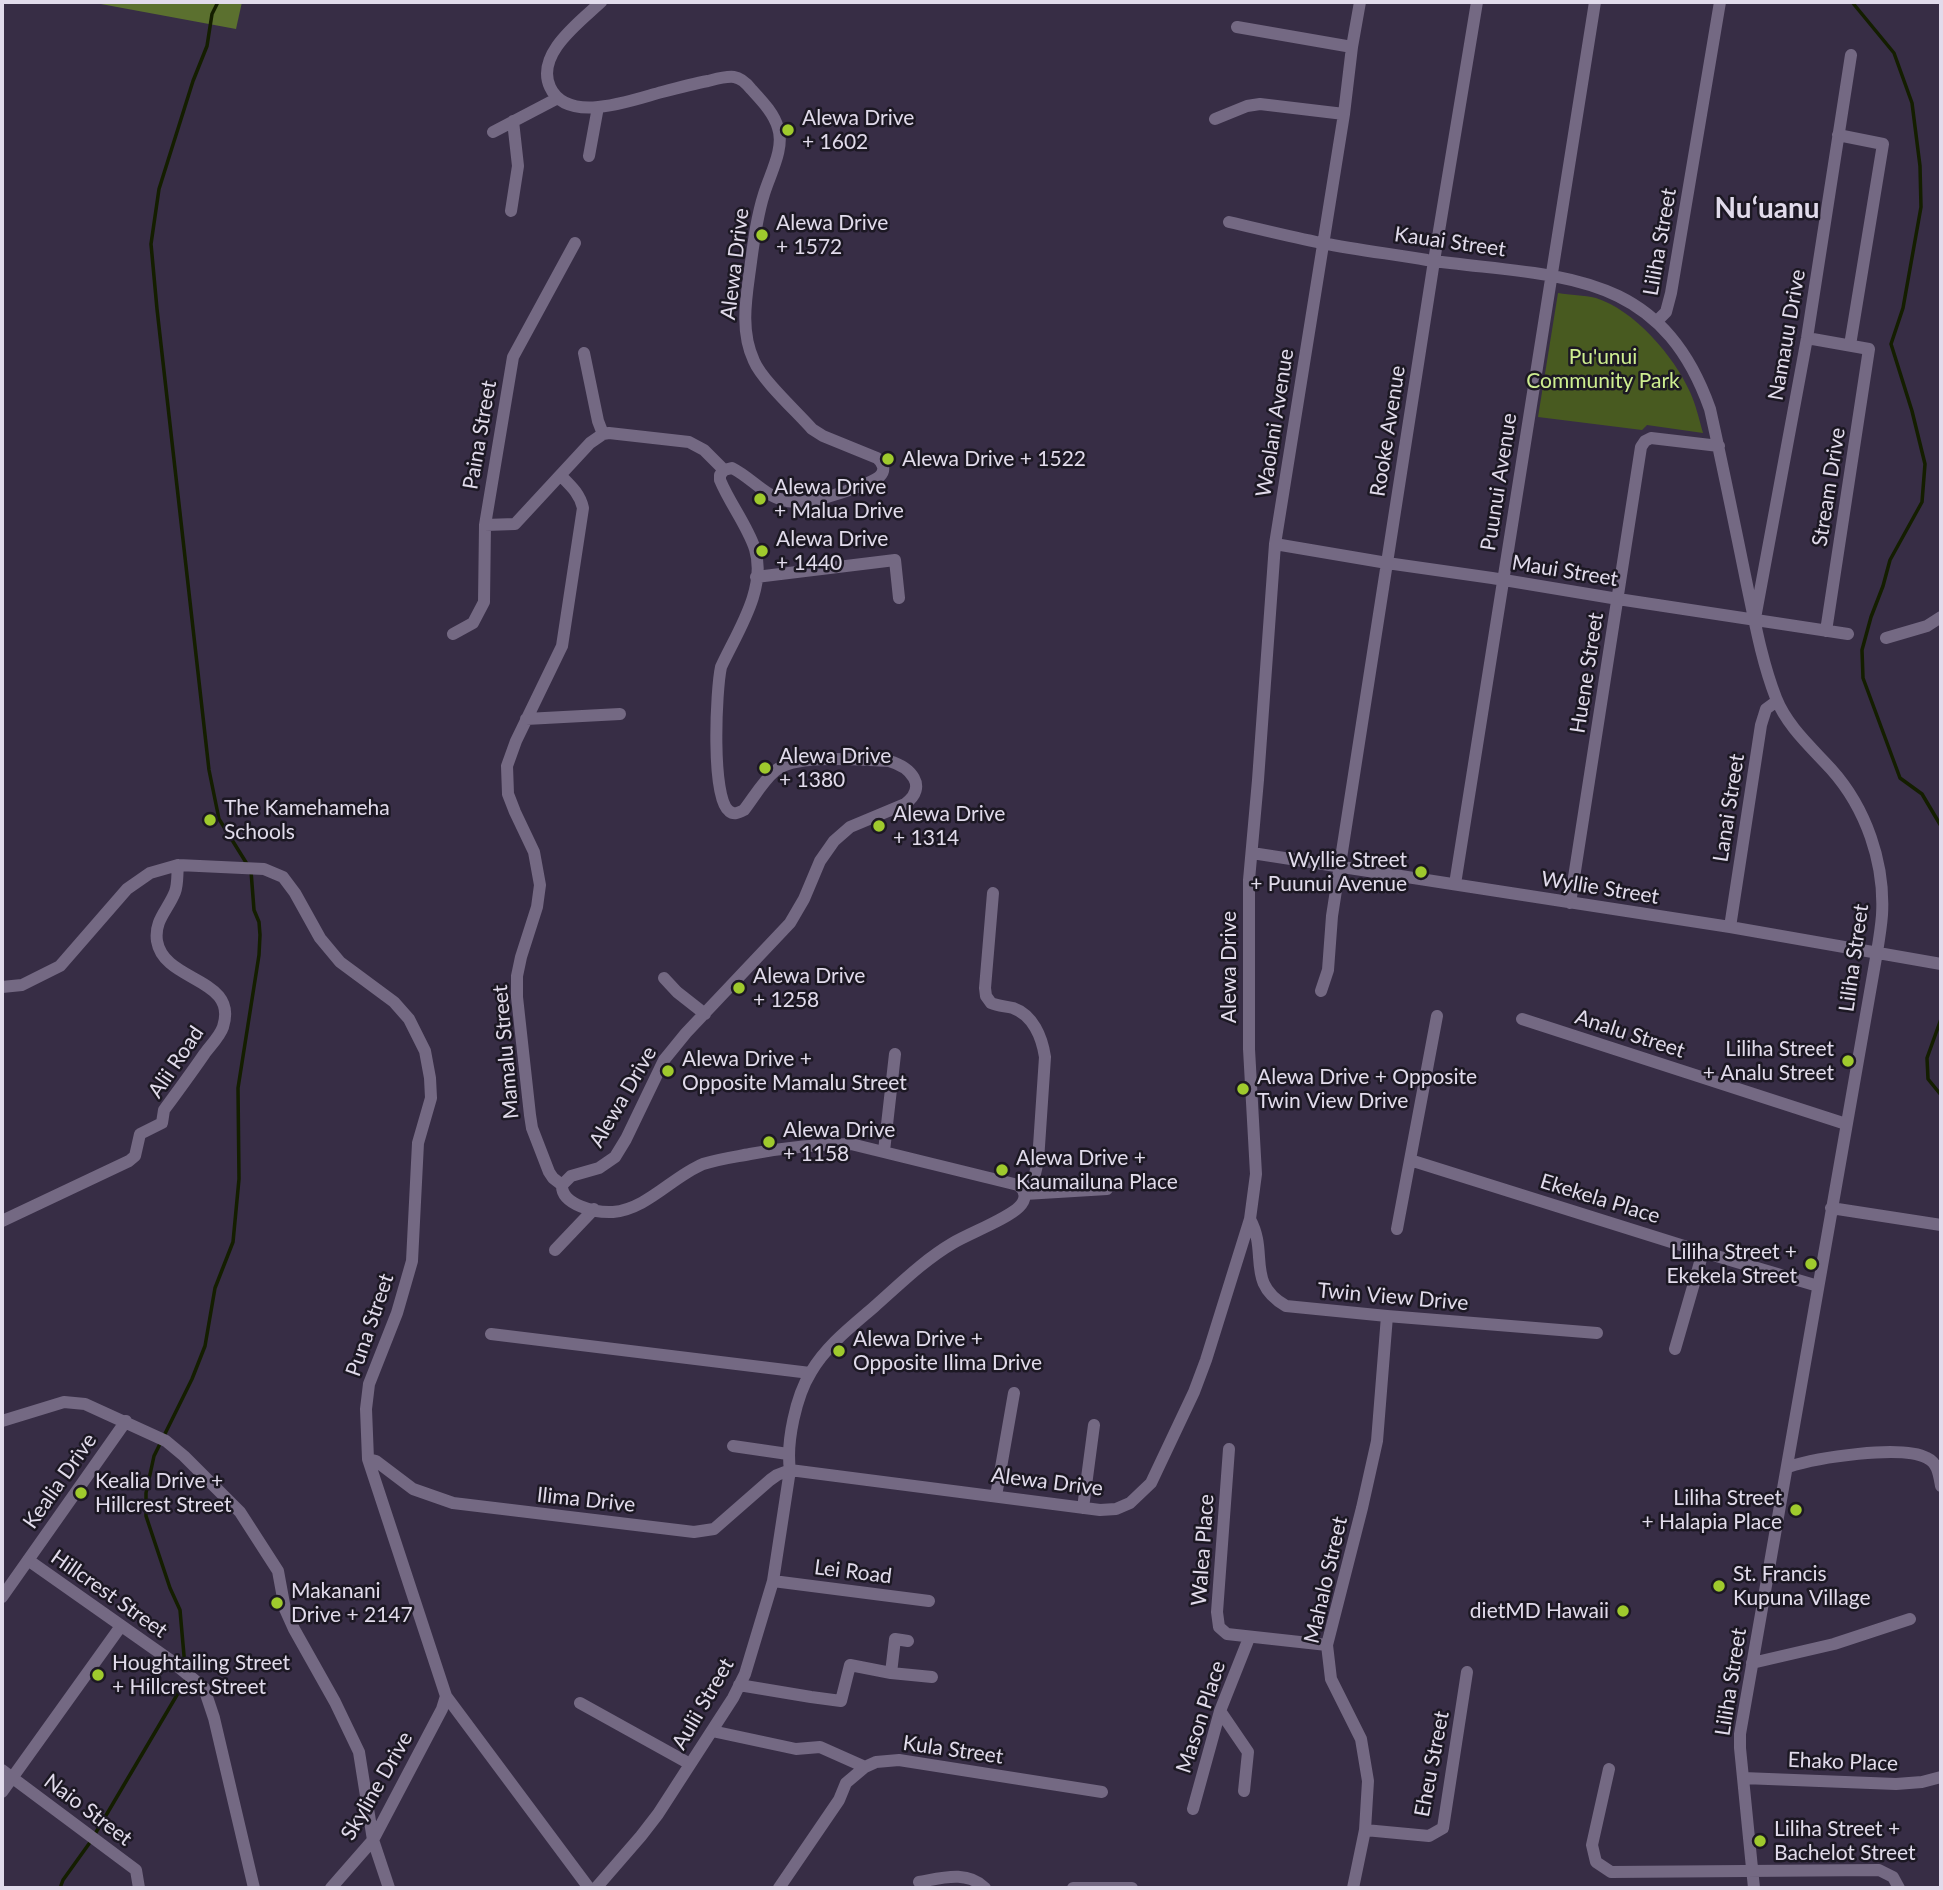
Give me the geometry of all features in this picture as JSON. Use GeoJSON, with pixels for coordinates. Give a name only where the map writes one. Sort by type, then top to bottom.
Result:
{"type":"FeatureCollection","features":[{"type":"Feature","properties":{"kind":"street"},"geometry":{"type":"LineString","coordinates":[[494,132],[558,98],[548,82],[549,60],[554,49],[601,2]]}},
{"type":"Feature","properties":{"kind":"street","name":"Waolani Avenue"},"geometry":{"type":"LineString","coordinates":[[1252,853],[1275,544],[1360,2]]}},
{"type":"Feature","properties":{"kind":"street","name":"Rooke Avenue"},"geometry":{"type":"LineString","coordinates":[[1321,991],[1328,970],[1332,916],[1477,2]]}},
{"type":"Feature","properties":{"kind":"street","name":"Puunui Avenue"},"geometry":{"type":"LineString","coordinates":[[1455,884],[1595,2]]}},
{"type":"Feature","properties":{"kind":"street","name":"Liliha Street"},"geometry":{"type":"LineString","coordinates":[[1720,2],[1671,293],[1666,312],[1656,322],[1688,360],[1710,409],[1754,620],[1777,701],[1800,736],[1842,782],[1859,808],[1876,856],[1882,915],[1740,1734],[1754,1888]]}},
{"type":"Feature","properties":{"kind":"street"},"geometry":{"type":"LineString","coordinates":[[1237,27],[1352,47]]}},
{"type":"Feature","properties":{"kind":"street","name":"Namauu Drive"},"geometry":{"type":"LineString","coordinates":[[1754,620],[1807,338],[1851,55]]}},
{"type":"Feature","properties":{"kind":"street","name":"Alewa Drive"},"geometry":{"type":"LineString","coordinates":[[558,98],[573,106],[598,107],[691,84],[734,77],[748,85],[765,104],[779,129],[777,155],[763,195],[755,230],[745,308],[750,351],[760,372],[813,429],[823,436],[877,458],[881,461],[883,470],[882,474],[871,481],[808,502],[778,498],[732,468],[723,470],[720,475],[720,480],[754,548],[757,561],[752,600],[721,667],[719,679],[716,745],[723,801],[726,810],[732,813],[744,810],[774,772],[782,766],[802,760],[889,761],[901,764],[914,777],[915,792],[905,804],[850,827],[834,841],[820,861],[804,899],[790,923],[664,1060],[615,1157],[600,1168],[571,1176],[562,1185]]}},
{"type":"Feature","properties":{"kind":"street"},"geometry":{"type":"LineString","coordinates":[[1215,119],[1247,106],[1260,104],[1344,114]]}},
{"type":"Feature","properties":{"kind":"street"},"geometry":{"type":"LineString","coordinates":[[589,156],[598,107]]}},
{"type":"Feature","properties":{"kind":"street"},"geometry":{"type":"LineString","coordinates":[[511,211],[518,166],[513,121]]}},
{"type":"Feature","properties":{"kind":"street"},"geometry":{"type":"LineString","coordinates":[[1807,338],[1850,345],[1883,144],[1838,135]]}},
{"type":"Feature","properties":{"kind":"street","name":"Kauai Street"},"geometry":{"type":"LineString","coordinates":[[1229,222],[1323,243],[1434,261],[1551,275],[1610,291],[1656,322]]}},
{"type":"Feature","properties":{"kind":"street","name":"Paina Street"},"geometry":{"type":"LineString","coordinates":[[453,634],[473,624],[484,602],[485,524],[513,357],[575,243]]}},
{"type":"Feature","properties":{"kind":"street","name":"Stream Drive"},"geometry":{"type":"LineString","coordinates":[[1826,631],[1870,349],[1850,345]]}},
{"type":"Feature","properties":{"kind":"street"},"geometry":{"type":"LineString","coordinates":[[584,353],[603,434]]}},
{"type":"Feature","properties":{"kind":"street"},"geometry":{"type":"LineString","coordinates":[[485,524],[515,524],[590,443],[603,434],[617,433],[689,442],[704,450],[723,470]]}},
{"type":"Feature","properties":{"kind":"street","name":"Huene Street"},"geometry":{"type":"LineString","coordinates":[[1570,903],[1641,447],[1651,438],[1718,446]]}},
{"type":"Feature","properties":{"kind":"street","name":"Mamalu Street"},"geometry":{"type":"LineString","coordinates":[[561,476],[577,492],[583,508],[562,646],[509,758],[507,784],[512,805],[534,852],[539,873],[540,894],[518,966],[517,997],[528,1107],[532,1128],[549,1172],[562,1185]]}},
{"type":"Feature","properties":{"kind":"street","name":"Maui Street"},"geometry":{"type":"LineString","coordinates":[[1275,544],[1387,564],[1849,634]]}},
{"type":"Feature","properties":{"kind":"street"},"geometry":{"type":"LineString","coordinates":[[756,577],[895,560],[899,598]]}},
{"type":"Feature","properties":{"kind":"street"},"geometry":{"type":"LineString","coordinates":[[1886,638],[1927,626],[1941,617]]}},
{"type":"Feature","properties":{"kind":"street","name":"Lanai Street"},"geometry":{"type":"LineString","coordinates":[[1730,927],[1761,725],[1766,709],[1777,701]]}},
{"type":"Feature","properties":{"kind":"street"},"geometry":{"type":"LineString","coordinates":[[526,719],[620,714]]}},
{"type":"Feature","properties":{"kind":"street","name":"Alewa Drive"},"geometry":{"type":"LineString","coordinates":[[790,1470],[1100,1510],[1116,1509],[1130,1503],[1151,1483],[1194,1392],[1206,1360],[1250,1219],[1256,1174],[1248,988],[1249,880],[1252,853]]}},
{"type":"Feature","properties":{"kind":"street","name":"Wyllie Street"},"geometry":{"type":"LineString","coordinates":[[1252,853],[1730,927],[1941,964]]}},
{"type":"Feature","properties":{"kind":"street"},"geometry":{"type":"LineString","coordinates":[[2,987],[22,985],[60,967],[127,889],[150,873],[178,865]]}},
{"type":"Feature","properties":{"kind":"street","name":"Alii Road"},"geometry":{"type":"LineString","coordinates":[[2,1221],[130,1161],[135,1156],[140,1134],[162,1124],[164,1110],[220,1034],[225,1018],[218,995],[213,988],[173,967],[158,946],[156,928],[174,893],[178,865]]}},
{"type":"Feature","properties":{"kind":"street","name":"Puna Street"},"geometry":{"type":"LineString","coordinates":[[178,865],[264,869],[283,877],[320,938],[340,962],[394,1002],[409,1019],[425,1051],[431,1098],[418,1143],[411,1261],[397,1312],[369,1384],[366,1409],[368,1459],[446,1696],[589,1888]]}},
{"type":"Feature","properties":{"kind":"street"},"geometry":{"type":"LineString","coordinates":[[790,1470],[788,1454],[797,1409],[810,1373],[818,1361],[923,1264],[955,1242],[1012,1212],[1024,1202],[1025,1194],[1034,1178],[1038,1161],[1045,1057],[1041,1040],[1030,1018],[1016,1009],[991,1003],[986,996],[993,893]]}},
{"type":"Feature","properties":{"kind":"street"},"geometry":{"type":"LineString","coordinates":[[664,978],[705,1014]]}},
{"type":"Feature","properties":{"kind":"street"},"geometry":{"type":"LineString","coordinates":[[1397,1229],[1437,1016]]}},
{"type":"Feature","properties":{"kind":"street","name":"Analu Street"},"geometry":{"type":"LineString","coordinates":[[1522,1019],[1846,1124]]}},
{"type":"Feature","properties":{"kind":"street"},"geometry":{"type":"LineString","coordinates":[[884,1151],[895,1054]]}},
{"type":"Feature","properties":{"kind":"street"},"geometry":{"type":"LineString","coordinates":[[562,1185],[563,1194],[568,1200],[604,1212],[615,1212],[631,1208],[680,1176],[719,1159],[770,1150],[851,1144],[1018,1185],[1024,1189],[1025,1194]]}},
{"type":"Feature","properties":{"kind":"street","name":"Ekekela Place"},"geometry":{"type":"LineString","coordinates":[[1410,1160],[1818,1286]]}},
{"type":"Feature","properties":{"kind":"street"},"geometry":{"type":"LineString","coordinates":[[1025,1194],[1107,1189]]}},
{"type":"Feature","properties":{"kind":"street"},"geometry":{"type":"LineString","coordinates":[[1831,1208],[1941,1224]]}},
{"type":"Feature","properties":{"kind":"street"},"geometry":{"type":"LineString","coordinates":[[555,1250],[594,1209]]}},
{"type":"Feature","properties":{"kind":"street","name":"Twin View Drive"},"geometry":{"type":"LineString","coordinates":[[1250,1219],[1258,1237],[1261,1279],[1275,1300],[1286,1306],[1597,1333]]}},
{"type":"Feature","properties":{"kind":"street"},"geometry":{"type":"LineString","coordinates":[[1675,1349],[1703,1252]]}},
{"type":"Feature","properties":{"kind":"street","name":"Mahalo Street"},"geometry":{"type":"LineString","coordinates":[[1353,1888],[1365,1830],[1368,1781],[1360,1739],[1332,1679],[1327,1645],[1377,1441],[1387,1316]]}},
{"type":"Feature","properties":{"kind":"street"},"geometry":{"type":"LineString","coordinates":[[491,1334],[810,1373]]}},
{"type":"Feature","properties":{"kind":"street"},"geometry":{"type":"LineString","coordinates":[[996,1496],[1014,1393]]}},
{"type":"Feature","properties":{"kind":"street"},"geometry":{"type":"LineString","coordinates":[[2,1421],[64,1402],[85,1404],[166,1441],[240,1512],[278,1571],[285,1609],[359,1752],[373,1840],[389,1888]]}},
{"type":"Feature","properties":{"kind":"street","name":"Kealia Drive"},"geometry":{"type":"LineString","coordinates":[[2,1598],[126,1421]]}},
{"type":"Feature","properties":{"kind":"street"},"geometry":{"type":"LineString","coordinates":[[1083,1508],[1094,1425]]}},
{"type":"Feature","properties":{"kind":"street"},"geometry":{"type":"LineString","coordinates":[[733,1446],[788,1454]]}},
{"type":"Feature","properties":{"kind":"street","name":"Walea Place"},"geometry":{"type":"LineString","coordinates":[[1229,1449],[1217,1612],[1219,1627],[1227,1634],[1249,1638],[1327,1645]]}},
{"type":"Feature","properties":{"kind":"street"},"geometry":{"type":"LineString","coordinates":[[1787,1467],[1803,1462],[1866,1453],[1918,1454],[1927,1457],[1936,1465],[1941,1486]]}},
{"type":"Feature","properties":{"kind":"street","name":"Ilima Drive"},"geometry":{"type":"LineString","coordinates":[[368,1459],[376,1461],[413,1489],[453,1503],[694,1532],[714,1529],[770,1480],[790,1470]]}},
{"type":"Feature","properties":{"kind":"street","name":"Aulii Street"},"geometry":{"type":"LineString","coordinates":[[596,1888],[641,1836],[712,1731],[739,1685],[752,1654],[773,1581],[790,1470]]}},
{"type":"Feature","properties":{"kind":"street","name":"Hillcrest Street"},"geometry":{"type":"LineString","coordinates":[[28,1560],[170,1660],[204,1688],[214,1718],[254,1888]]}},
{"type":"Feature","properties":{"kind":"street","name":"Lei Road"},"geometry":{"type":"LineString","coordinates":[[773,1581],[929,1601]]}},
{"type":"Feature","properties":{"kind":"street"},"geometry":{"type":"LineString","coordinates":[[1752,1664],[1834,1644],[1910,1619]]}},
{"type":"Feature","properties":{"kind":"street"},"geometry":{"type":"LineString","coordinates":[[2,1792],[7,1774],[121,1626]]}},
{"type":"Feature","properties":{"kind":"street","name":"Mason Place"},"geometry":{"type":"LineString","coordinates":[[1192,1809],[1220,1711],[1249,1638]]}},
{"type":"Feature","properties":{"kind":"street"},"geometry":{"type":"LineString","coordinates":[[891,1673],[895,1639],[908,1641]]}},
{"type":"Feature","properties":{"kind":"street"},"geometry":{"type":"LineString","coordinates":[[739,1685],[841,1701],[850,1665],[932,1677]]}},
{"type":"Feature","properties":{"kind":"street","name":"Eheu Street"},"geometry":{"type":"LineString","coordinates":[[1365,1830],[1429,1836],[1443,1828],[1467,1672]]}},
{"type":"Feature","properties":{"kind":"street","name":"Skyline Drive"},"geometry":{"type":"LineString","coordinates":[[331,1888],[373,1840],[442,1709],[446,1696]]}},
{"type":"Feature","properties":{"kind":"street"},"geometry":{"type":"LineString","coordinates":[[580,1703],[690,1764]]}},
{"type":"Feature","properties":{"kind":"street"},"geometry":{"type":"LineString","coordinates":[[1220,1711],[1248,1752],[1244,1791]]}},
{"type":"Feature","properties":{"kind":"street"},"geometry":{"type":"LineString","coordinates":[[712,1731],[796,1749],[820,1747],[865,1767],[846,1783],[839,1800],[779,1888]]}},
{"type":"Feature","properties":{"kind":"street","name":"Kula Street"},"geometry":{"type":"LineString","coordinates":[[865,1767],[876,1762],[899,1760],[1102,1792]]}},
{"type":"Feature","properties":{"kind":"street"},"geometry":{"type":"LineString","coordinates":[[1609,1769],[1592,1845],[1596,1862],[1611,1872],[1879,1870],[1892,1877],[1899,1888]]}},
{"type":"Feature","properties":{"kind":"street","name":"Naio Street"},"geometry":{"type":"LineString","coordinates":[[7,1774],[136,1870],[139,1888]]}},
{"type":"Feature","properties":{"kind":"street","name":"Ehako Place"},"geometry":{"type":"LineString","coordinates":[[1743,1778],[1909,1784],[1941,1777]]}},
{"type":"Feature","properties":{"kind":"street"},"geometry":{"type":"LineString","coordinates":[[919,1882],[961,1875],[985,1888]]}},
{"type":"Feature","properties":{"kind":"street"},"geometry":{"type":"LineString","coordinates":[[1073,1888],[1132,1888]]}},
{"type":"Feature","properties":{"kind":"green space"},"geometry":{"type":"Polygon","coordinates":[[[90,2],[242,2],[236,29],[90,2]]]}},
{"type":"Feature","properties":{"kind":"green space","name":"Pu'unui Community Park"},"geometry":{"type":"Polygon","coordinates":[[[1558,293],[1596,298],[1610,304],[1651,336],[1683,378],[1694,402],[1703,433],[1647,425],[1642,430],[1538,417],[1558,293]]]}},
{"type":"Feature","properties":{"kind":"waterway"},"geometry":{"type":"LineString","coordinates":[[218,2],[212,14],[207,46],[193,81],[159,189],[151,244],[209,770],[219,819],[247,864]]}},
{"type":"Feature","properties":{"kind":"waterway"},"geometry":{"type":"LineString","coordinates":[[1852,2],[1894,53],[1912,103],[1920,166],[1921,207],[1903,308],[1891,344],[1925,464],[1922,502],[1890,560],[1862,650],[1863,678],[1900,778],[1922,794],[1941,826]]}},
{"type":"Feature","properties":{"kind":"waterway"},"geometry":{"type":"LineString","coordinates":[[185,1667],[180,1610],[146,1516],[146,1493],[154,1456],[205,1346],[215,1288],[233,1242],[239,1179],[238,1088],[260,935],[254,910],[251,871]]}},
{"type":"Feature","properties":{"kind":"waterway"},"geometry":{"type":"LineString","coordinates":[[1941,1019],[1927,1058],[1928,1079],[1941,1095]]}},
{"type":"Feature","properties":{"kind":"waterway"},"geometry":{"type":"LineString","coordinates":[[95,1834],[187,1678]]}},
{"type":"Feature","properties":{"kind":"waterway"},"geometry":{"type":"LineString","coordinates":[[60,1888],[91,1841]]}},
{"type":"Feature","properties":{"kind":"place","name":"Alewa Drive + 1602"},"geometry":{"type":"Point","coordinates":[788,130]}},
{"type":"Feature","properties":{"kind":"place","name":"Alewa Drive + 1572"},"geometry":{"type":"Point","coordinates":[762,235]}},
{"type":"Feature","properties":{"kind":"place","name":"Alewa Drive + 1522"},"geometry":{"type":"Point","coordinates":[888,459]}},
{"type":"Feature","properties":{"kind":"place","name":"Alewa Drive + Malua Drive"},"geometry":{"type":"Point","coordinates":[760,499]}},
{"type":"Feature","properties":{"kind":"place","name":"Alewa Drive + 1440"},"geometry":{"type":"Point","coordinates":[762,551]}},
{"type":"Feature","properties":{"kind":"place","name":"Alewa Drive + 1380"},"geometry":{"type":"Point","coordinates":[765,768]}},
{"type":"Feature","properties":{"kind":"place","name":"The Kamehameha Schools"},"geometry":{"type":"Point","coordinates":[210,820]}},
{"type":"Feature","properties":{"kind":"place","name":"Alewa Drive + 1314"},"geometry":{"type":"Point","coordinates":[879,826]}},
{"type":"Feature","properties":{"kind":"place","name":"Wyllie Street + Puunui Avenue"},"geometry":{"type":"Point","coordinates":[1421,872]}},
{"type":"Feature","properties":{"kind":"place","name":"Alewa Drive + 1258"},"geometry":{"type":"Point","coordinates":[739,988]}},
{"type":"Feature","properties":{"kind":"place","name":"Liliha Street + Analu Street"},"geometry":{"type":"Point","coordinates":[1848,1061]}},
{"type":"Feature","properties":{"kind":"place","name":"Alewa Drive + Opposite Mamalu Street"},"geometry":{"type":"Point","coordinates":[668,1071]}},
{"type":"Feature","properties":{"kind":"place","name":"Alewa Drive + Opposite Twin View Drive"},"geometry":{"type":"Point","coordinates":[1243,1089]}},
{"type":"Feature","properties":{"kind":"place","name":"Alewa Drive + 1158"},"geometry":{"type":"Point","coordinates":[769,1142]}},
{"type":"Feature","properties":{"kind":"place","name":"Alewa Drive + Kaumailuna Place"},"geometry":{"type":"Point","coordinates":[1002,1170]}},
{"type":"Feature","properties":{"kind":"place","name":"Liliha Street + Ekekela Street"},"geometry":{"type":"Point","coordinates":[1811,1264]}},
{"type":"Feature","properties":{"kind":"place","name":"Alewa Drive + Opposite Ilima Drive"},"geometry":{"type":"Point","coordinates":[839,1351]}},
{"type":"Feature","properties":{"kind":"place","name":"Kealia Drive + Hillcrest Street"},"geometry":{"type":"Point","coordinates":[81,1493]}},
{"type":"Feature","properties":{"kind":"place","name":"Liliha Street + Halapia Place"},"geometry":{"type":"Point","coordinates":[1796,1510]}},
{"type":"Feature","properties":{"kind":"place","name":"St. Francis Kupuna Village"},"geometry":{"type":"Point","coordinates":[1719,1586]}},
{"type":"Feature","properties":{"kind":"place","name":"Makanani Drive + 2147"},"geometry":{"type":"Point","coordinates":[277,1603]}},
{"type":"Feature","properties":{"kind":"place","name":"dietMD Hawaii"},"geometry":{"type":"Point","coordinates":[1623,1611]}},
{"type":"Feature","properties":{"kind":"place","name":"Houghtailing Street + Hillcrest Street"},"geometry":{"type":"Point","coordinates":[98,1675]}},
{"type":"Feature","properties":{"kind":"place","name":"Liliha Street + Bachelot Street"},"geometry":{"type":"Point","coordinates":[1760,1841]}},
{"type":"Feature","properties":{"kind":"district","name":"Nuʻuanu"},"geometry":{"type":"Point","coordinates":[1767,209]}}]}
